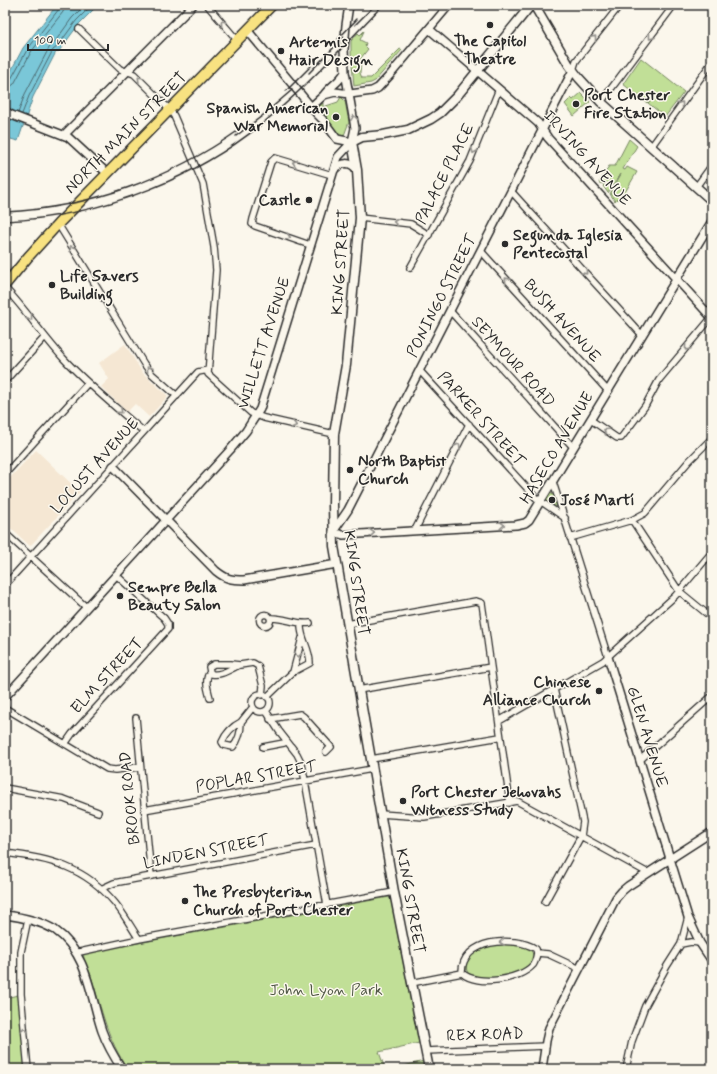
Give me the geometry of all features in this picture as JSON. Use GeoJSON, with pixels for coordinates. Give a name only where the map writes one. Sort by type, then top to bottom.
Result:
{"type":"FeatureCollection","features":[{"type":"Feature","properties":{"kind":"main road","name":"NORTH MAIN STREET"},"geometry":{"type":"LineString","coordinates":[[5,285],[28,256],[58,224],[272,5]]}},
{"type":"Feature","properties":{"kind":"main road"},"geometry":{"type":"LineString","coordinates":[[352,142],[362,137],[408,130],[431,119],[452,101],[532,5],[573,70],[601,102],[712,201]]}},
{"type":"Feature","properties":{"kind":"main road","name":"KING STREET"},"geometry":{"type":"LineString","coordinates":[[352,142],[357,170],[360,218],[346,365],[334,434],[334,546],[394,892],[429,1069]]}},
{"type":"Feature","properties":{"kind":"street"},"geometry":{"type":"LineString","coordinates":[[64,135],[193,5]]}},
{"type":"Feature","properties":{"kind":"street"},"geometry":{"type":"LineString","coordinates":[[207,5],[238,41]]}},
{"type":"Feature","properties":{"kind":"street","name":"KING STREET"},"geometry":{"type":"LineString","coordinates":[[349,5],[345,35],[346,72],[355,128],[352,142]]}},
{"type":"Feature","properties":{"kind":"street"},"geometry":{"type":"LineString","coordinates":[[324,95],[334,92],[350,94],[372,91],[380,85],[450,5]]}},
{"type":"Feature","properties":{"kind":"street"},"geometry":{"type":"LineString","coordinates":[[573,70],[576,61],[620,5]]}},
{"type":"Feature","properties":{"kind":"street"},"geometry":{"type":"LineString","coordinates":[[601,102],[674,5]]}},
{"type":"Feature","properties":{"kind":"street","name":"IRVING AVENUE"},"geometry":{"type":"LineString","coordinates":[[429,29],[538,123],[548,138],[712,318]]}},
{"type":"Feature","properties":{"kind":"street"},"geometry":{"type":"LineString","coordinates":[[79,30],[120,69],[134,74],[170,110],[174,116],[202,184],[213,235],[216,270],[208,374],[250,413],[334,434]]}},
{"type":"Feature","properties":{"kind":"street"},"geometry":{"type":"LineString","coordinates":[[248,31],[310,107],[323,120],[337,139],[352,142]]}},
{"type":"Feature","properties":{"kind":"street"},"geometry":{"type":"LineString","coordinates":[[651,147],[712,62]]}},
{"type":"Feature","properties":{"kind":"street","name":"PONINGO STREET"},"geometry":{"type":"LineString","coordinates":[[333,532],[348,510],[573,70]]}},
{"type":"Feature","properties":{"kind":"street"},"geometry":{"type":"LineString","coordinates":[[310,107],[341,79],[346,72]]}},
{"type":"Feature","properties":{"kind":"street","name":"PALACE PLACE"},"geometry":{"type":"LineString","coordinates":[[410,268],[470,161],[499,89]]}},
{"type":"Feature","properties":{"kind":"street"},"geometry":{"type":"LineString","coordinates":[[7,113],[64,135],[75,143],[107,173]]}},
{"type":"Feature","properties":{"kind":"street","name":"WILLETT AVENUE"},"geometry":{"type":"LineString","coordinates":[[5,698],[246,431],[257,415],[338,157],[352,142]]}},
{"type":"Feature","properties":{"kind":"street"},"geometry":{"type":"LineString","coordinates":[[310,245],[252,224],[271,162],[275,158],[333,172],[345,163],[351,164],[357,170]]}},
{"type":"Feature","properties":{"kind":"street"},"geometry":{"type":"LineString","coordinates":[[696,187],[712,165]]}},
{"type":"Feature","properties":{"kind":"street"},"geometry":{"type":"LineString","coordinates":[[512,191],[642,336]]}},
{"type":"Feature","properties":{"kind":"street"},"geometry":{"type":"LineString","coordinates":[[360,218],[411,224],[429,235]]}},
{"type":"Feature","properties":{"kind":"street","name":"HASECO AVENUE"},"geometry":{"type":"LineString","coordinates":[[333,532],[343,535],[525,523],[529,520],[712,221]]}},
{"type":"Feature","properties":{"kind":"street"},"geometry":{"type":"LineString","coordinates":[[58,224],[144,364],[152,374],[177,396]]}},
{"type":"Feature","properties":{"kind":"street","name":"BUSH AVENUE"},"geometry":{"type":"LineString","coordinates":[[481,251],[608,391]]}},
{"type":"Feature","properties":{"kind":"street"},"geometry":{"type":"LineString","coordinates":[[5,288],[16,299],[45,337],[88,383],[143,431]]}},
{"type":"Feature","properties":{"kind":"street","name":"SEYMOUR ROAD"},"geometry":{"type":"LineString","coordinates":[[450,311],[573,447]]}},
{"type":"Feature","properties":{"kind":"street"},"geometry":{"type":"LineString","coordinates":[[591,420],[617,438],[621,438],[645,406],[663,375],[712,318]]}},
{"type":"Feature","properties":{"kind":"street"},"geometry":{"type":"LineString","coordinates":[[5,381],[45,337]]}},
{"type":"Feature","properties":{"kind":"street","name":"LOCUST AVENUE"},"geometry":{"type":"LineString","coordinates":[[5,585],[198,372],[208,370]]}},
{"type":"Feature","properties":{"kind":"street","name":"PARKER STREET"},"geometry":{"type":"LineString","coordinates":[[420,371],[541,502]]}},
{"type":"Feature","properties":{"kind":"street"},"geometry":{"type":"LineString","coordinates":[[5,474],[88,383]]}},
{"type":"Feature","properties":{"kind":"street"},"geometry":{"type":"LineString","coordinates":[[415,530],[469,424]]}},
{"type":"Feature","properties":{"kind":"street"},"geometry":{"type":"LineString","coordinates":[[570,538],[632,520],[645,513],[689,461],[712,438]]}},
{"type":"Feature","properties":{"kind":"street"},"geometry":{"type":"LineString","coordinates":[[113,466],[224,578],[244,580],[337,564]]}},
{"type":"Feature","properties":{"kind":"street","name":"GLEN AVENUE"},"geometry":{"type":"LineString","coordinates":[[553,482],[688,916],[700,943],[712,961]]}},
{"type":"Feature","properties":{"kind":"street"},"geometry":{"type":"LineString","coordinates":[[541,502],[565,518]]}},
{"type":"Feature","properties":{"kind":"street"},"geometry":{"type":"LineString","coordinates":[[632,520],[679,591],[712,618]]}},
{"type":"Feature","properties":{"kind":"street"},"geometry":{"type":"LineString","coordinates":[[5,533],[86,607]]}},
{"type":"Feature","properties":{"kind":"street"},"geometry":{"type":"LineString","coordinates":[[499,721],[603,661],[679,591],[712,552]]}},
{"type":"Feature","properties":{"kind":"street","name":"ELM STREET"},"geometry":{"type":"LineString","coordinates":[[65,744],[72,734],[166,632],[168,625],[164,618],[116,575]]}},
{"type":"Feature","properties":{"kind":"street"},"geometry":{"type":"LineString","coordinates":[[347,624],[480,602],[482,603],[484,607],[500,737],[510,803]]}},
{"type":"Feature","properties":{"kind":"street"},"geometry":{"type":"LineString","coordinates":[[270,618],[301,624],[310,623]]}},
{"type":"Feature","properties":{"kind":"street"},"geometry":{"type":"LineString","coordinates":[[294,672],[302,638],[301,624]]}},
{"type":"Feature","properties":{"kind":"street"},"geometry":{"type":"LineString","coordinates":[[264,696],[294,672],[310,662],[307,646],[302,638]]}},
{"type":"Feature","properties":{"kind":"street"},"geometry":{"type":"LineString","coordinates":[[210,698],[207,676],[210,672],[210,667],[214,664],[240,665],[253,663],[258,666],[264,696]]}},
{"type":"Feature","properties":{"kind":"street"},"geometry":{"type":"LineString","coordinates":[[210,672],[215,675],[240,665]]}},
{"type":"Feature","properties":{"kind":"street"},"geometry":{"type":"LineString","coordinates":[[358,690],[491,667]]}},
{"type":"Feature","properties":{"kind":"street"},"geometry":{"type":"LineString","coordinates":[[545,902],[581,836],[583,829],[583,822],[554,689]]}},
{"type":"Feature","properties":{"kind":"street"},"geometry":{"type":"LineString","coordinates":[[241,722],[253,707],[254,699],[258,695],[264,696],[269,700],[270,705],[266,711],[260,712],[253,707]]}},
{"type":"Feature","properties":{"kind":"street"},"geometry":{"type":"LineString","coordinates":[[640,760],[712,696]]}},
{"type":"Feature","properties":{"kind":"street"},"geometry":{"type":"LineString","coordinates":[[5,708],[107,769],[115,770],[140,767]]}},
{"type":"Feature","properties":{"kind":"street"},"geometry":{"type":"LineString","coordinates":[[266,711],[270,719],[300,758],[327,905]]}},
{"type":"Feature","properties":{"kind":"street"},"geometry":{"type":"LineString","coordinates":[[270,719],[285,718],[300,714],[331,747],[326,752]]}},
{"type":"Feature","properties":{"kind":"street","name":"BROOK ROAD"},"geometry":{"type":"LineString","coordinates":[[136,718],[151,876]]}},
{"type":"Feature","properties":{"kind":"street"},"geometry":{"type":"LineString","coordinates":[[371,759],[500,737]]}},
{"type":"Feature","properties":{"kind":"street"},"geometry":{"type":"LineString","coordinates":[[263,747],[284,743],[286,741]]}},
{"type":"Feature","properties":{"kind":"street","name":"POPLAR STREET"},"geometry":{"type":"LineString","coordinates":[[144,810],[372,769]]}},
{"type":"Feature","properties":{"kind":"street"},"geometry":{"type":"LineString","coordinates":[[5,788],[64,799],[98,812]]}},
{"type":"Feature","properties":{"kind":"street"},"geometry":{"type":"LineString","coordinates":[[380,814],[424,817],[517,802],[648,873]]}},
{"type":"Feature","properties":{"kind":"street"},"geometry":{"type":"LineString","coordinates":[[542,1069],[549,1028],[616,898],[622,891],[648,873],[712,832]]}},
{"type":"Feature","properties":{"kind":"street","name":"LINDEN STREET"},"geometry":{"type":"LineString","coordinates":[[100,889],[114,883],[316,845]]}},
{"type":"Feature","properties":{"kind":"street"},"geometry":{"type":"LineString","coordinates":[[5,853],[33,857],[59,864],[78,872],[92,882],[115,903],[139,939]]}},
{"type":"Feature","properties":{"kind":"street"},"geometry":{"type":"LineString","coordinates":[[75,953],[139,939],[394,892]]}},
{"type":"Feature","properties":{"kind":"street"},"geometry":{"type":"LineString","coordinates":[[5,915],[28,919],[54,930],[69,943],[82,965],[102,1030],[109,1047],[122,1069]]}},
{"type":"Feature","properties":{"kind":"street"},"geometry":{"type":"LineString","coordinates":[[626,1069],[632,1041],[645,1006],[681,944],[688,916]]}},
{"type":"Feature","properties":{"kind":"street"},"geometry":{"type":"LineString","coordinates":[[28,919],[21,952],[21,994],[28,1069]]}},
{"type":"Feature","properties":{"kind":"street"},"geometry":{"type":"LineString","coordinates":[[412,983],[462,973],[472,978],[492,981],[511,977],[519,974],[534,964],[537,953],[536,949],[516,941],[492,943],[476,948],[467,955],[462,967],[462,973]]}},
{"type":"Feature","properties":{"kind":"street"},"geometry":{"type":"LineString","coordinates":[[681,944],[691,942],[700,943]]}},
{"type":"Feature","properties":{"kind":"street"},"geometry":{"type":"LineString","coordinates":[[537,953],[548,954],[580,969]]}},
{"type":"Feature","properties":{"kind":"street","name":"REX ROAD"},"geometry":{"type":"LineString","coordinates":[[426,1050],[546,1046]]}},
{"type":"Feature","properties":{"kind":"shaded area"},"geometry":{"type":"Polygon","coordinates":[[[125,344],[142,372],[168,396],[149,417],[135,404],[127,412],[101,387],[109,379],[99,363],[125,344]]]}},
{"type":"Feature","properties":{"kind":"shaded area"},"geometry":{"type":"Polygon","coordinates":[[[36,450],[80,492],[30,546],[5,523],[5,483],[36,450]]]}},
{"type":"Feature","properties":{"kind":"green space"},"geometry":{"type":"Polygon","coordinates":[[[364,31],[360,40],[366,43],[365,46],[368,49],[361,58],[360,73],[362,78],[371,78],[400,49],[402,50],[375,81],[354,86],[351,41],[358,33],[360,35],[364,31]]]}},
{"type":"Feature","properties":{"kind":"green space"},"geometry":{"type":"Polygon","coordinates":[[[641,58],[684,92],[665,117],[648,103],[651,100],[650,99],[647,103],[623,84],[641,58]]]}},
{"type":"Feature","properties":{"kind":"green space","name":"Port Chester Fire Station"},"geometry":{"type":"Polygon","coordinates":[[[581,93],[590,102],[574,116],[565,104],[571,98],[573,100],[581,93]]]}},
{"type":"Feature","properties":{"kind":"green space","name":"Spanish American War Memorial"},"geometry":{"type":"Polygon","coordinates":[[[341,97],[345,101],[349,122],[343,138],[339,137],[319,109],[323,103],[323,107],[338,102],[341,97]]]}},
{"type":"Feature","properties":{"kind":"green space"},"geometry":{"type":"Polygon","coordinates":[[[629,139],[637,146],[623,169],[625,170],[627,167],[637,172],[621,199],[617,199],[615,201],[610,194],[621,174],[608,193],[603,186],[605,184],[599,183],[609,166],[615,166],[629,139]]]}},
{"type":"Feature","properties":{"kind":"green space"},"geometry":{"type":"Polygon","coordinates":[[[550,493],[554,495],[557,507],[546,501],[550,493]]]}},
{"type":"Feature","properties":{"kind":"green space","name":"John Lyon Park"},"geometry":{"type":"Polygon","coordinates":[[[389,897],[391,900],[419,1043],[379,1052],[385,1069],[128,1069],[121,1058],[106,1024],[85,962],[84,953],[389,897]]]}},
{"type":"Feature","properties":{"kind":"green space"},"geometry":{"type":"Polygon","coordinates":[[[503,943],[513,943],[527,947],[533,954],[533,959],[528,966],[513,974],[496,977],[470,976],[466,965],[467,961],[474,952],[503,943]]]}},
{"type":"Feature","properties":{"kind":"green space"},"geometry":{"type":"Polygon","coordinates":[[[18,995],[25,1069],[5,1069],[5,998],[18,995]]]}},
{"type":"Feature","properties":{"kind":"green space"},"geometry":{"type":"Polygon","coordinates":[[[424,1061],[425,1069],[391,1069],[424,1061]]]}},
{"type":"Feature","properties":{"kind":"water"},"geometry":{"type":"Polygon","coordinates":[[[57,5],[98,5],[79,24],[59,51],[56,52],[33,97],[18,141],[7,138],[5,142],[5,82],[23,48],[57,5]]]}},
{"type":"Feature","properties":{"kind":"railway"},"geometry":{"type":"LineString","coordinates":[[355,25],[375,5]]}},
{"type":"Feature","properties":{"kind":"railway"},"geometry":{"type":"LineString","coordinates":[[5,221],[42,218],[114,202],[150,189],[184,174],[216,156],[247,135],[276,112],[331,60],[383,5]]}},
{"type":"Feature","properties":{"kind":"railway"},"geometry":{"type":"LineString","coordinates":[[338,39],[357,19]]}},
{"type":"Feature","properties":{"kind":"railway"},"geometry":{"type":"LineString","coordinates":[[309,73],[344,37]]}},
{"type":"Feature","properties":{"kind":"railway"},"geometry":{"type":"LineString","coordinates":[[286,91],[311,66]]}},
{"type":"Feature","properties":{"kind":"railway"},"geometry":{"type":"LineString","coordinates":[[236,136],[292,90]]}},
{"type":"Feature","properties":{"kind":"railway"},"geometry":{"type":"LineString","coordinates":[[5,212],[67,204],[128,188],[186,162],[239,130]]}},
{"type":"Feature","properties":{"kind":"place","name":"The Capitol Theatre"},"geometry":{"type":"Point","coordinates":[490,25]}},
{"type":"Feature","properties":{"kind":"place","name":"Artemis Hair Design"},"geometry":{"type":"Point","coordinates":[281,51]}},
{"type":"Feature","properties":{"kind":"place","name":"Port Chester Fire Station"},"geometry":{"type":"Point","coordinates":[576,104]}},
{"type":"Feature","properties":{"kind":"place","name":"Spanish American War Memorial"},"geometry":{"type":"Point","coordinates":[336,117]}},
{"type":"Feature","properties":{"kind":"place","name":"Castle"},"geometry":{"type":"Point","coordinates":[309,200]}},
{"type":"Feature","properties":{"kind":"place","name":"Segunda Iglesia Pentecostal"},"geometry":{"type":"Point","coordinates":[505,244]}},
{"type":"Feature","properties":{"kind":"place","name":"Life Savers Building"},"geometry":{"type":"Point","coordinates":[52,285]}},
{"type":"Feature","properties":{"kind":"place","name":"North Baptist Church"},"geometry":{"type":"Point","coordinates":[350,470]}},
{"type":"Feature","properties":{"kind":"place","name":"José Martí"},"geometry":{"type":"Point","coordinates":[552,500]}},
{"type":"Feature","properties":{"kind":"place","name":"Sempre Bella Beauty Salon"},"geometry":{"type":"Point","coordinates":[120,596]}},
{"type":"Feature","properties":{"kind":"place","name":"Chinese Alliance Church"},"geometry":{"type":"Point","coordinates":[599,691]}},
{"type":"Feature","properties":{"kind":"place","name":"Port Chester Jehovahs Witness Study"},"geometry":{"type":"Point","coordinates":[403,801]}},
{"type":"Feature","properties":{"kind":"place","name":"The Presbyterian Church of Port Chester"},"geometry":{"type":"Point","coordinates":[185,901]}}]}
